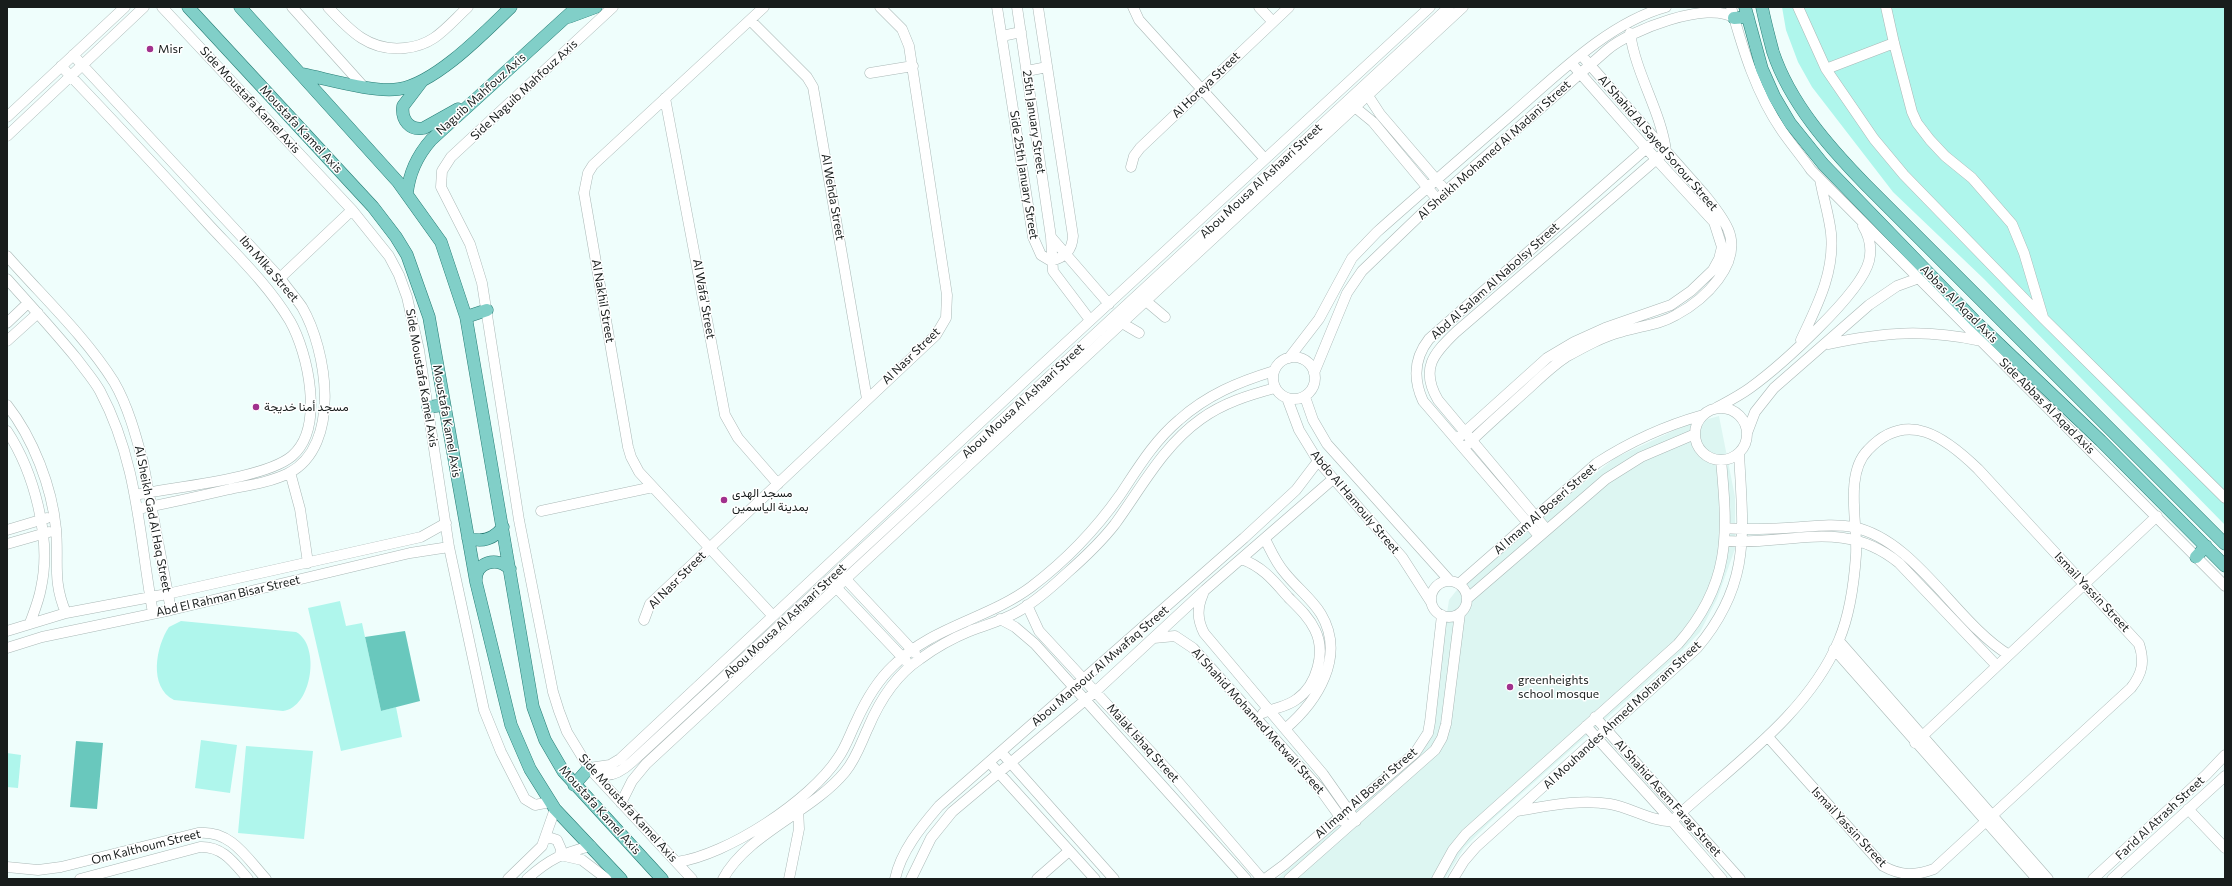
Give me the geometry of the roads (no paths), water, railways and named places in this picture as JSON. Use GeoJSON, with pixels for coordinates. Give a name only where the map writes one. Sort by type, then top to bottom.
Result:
{"type":"FeatureCollection","features":[{"type":"Feature","properties":{"kind":"main road","name":"Moustafa Kamel Axis"},"geometry":{"type":"LineString","coordinates":[[188,7],[373,207],[396,237],[415,273],[429,317],[476,582],[511,726],[530,769],[553,806],[608,863],[621,879]]}},
{"type":"Feature","properties":{"kind":"main road","name":"Moustafa Kamel Axis"},"geometry":{"type":"LineString","coordinates":[[240,7],[252,13],[302,74],[407,194],[441,242],[466,317],[536,718],[553,756],[574,785],[662,879]]}},
{"type":"Feature","properties":{"kind":"main road","name":"Naguib Mahfouz Axis"},"geometry":{"type":"LineString","coordinates":[[407,194],[411,172],[425,147],[474,100],[577,7]]}},
{"type":"Feature","properties":{"kind":"main road"},"geometry":{"type":"LineString","coordinates":[[564,19],[596,7]]}},
{"type":"Feature","properties":{"kind":"main road","name":"Abbas Al Aqad Axis"},"geometry":{"type":"LineString","coordinates":[[1762,7],[1774,53],[1789,85],[1827,142],[1866,185],[2100,421],[2225,544]]}},
{"type":"Feature","properties":{"kind":"main road"},"geometry":{"type":"LineString","coordinates":[[302,74],[363,86],[398,89],[412,85],[458,56],[511,8]]}},
{"type":"Feature","properties":{"kind":"main road"},"geometry":{"type":"LineString","coordinates":[[1733,12],[1746,12]]}},
{"type":"Feature","properties":{"kind":"main road","name":"Abbas Al Aqad Axis"},"geometry":{"type":"LineString","coordinates":[[1746,12],[1762,69],[1774,96],[1790,123],[1860,212],[1955,307],[2089,429],[2225,566]]}},
{"type":"Feature","properties":{"kind":"main road"},"geometry":{"type":"LineString","coordinates":[[426,77],[403,106],[404,119],[414,128],[424,128],[474,100]]}},
{"type":"Feature","properties":{"kind":"main road"},"geometry":{"type":"LineString","coordinates":[[466,317],[487,310]]}},
{"type":"Feature","properties":{"kind":"main road"},"geometry":{"type":"LineString","coordinates":[[428,407],[444,405]]}},
{"type":"Feature","properties":{"kind":"main road"},"geometry":{"type":"LineString","coordinates":[[2089,429],[2097,429],[2100,421]]}},
{"type":"Feature","properties":{"kind":"main road"},"geometry":{"type":"LineString","coordinates":[[2120,460],[2121,455],[2119,447],[2124,444]]}},
{"type":"Feature","properties":{"kind":"main road"},"geometry":{"type":"LineString","coordinates":[[468,538],[477,541],[487,540],[496,535],[503,527]]}},
{"type":"Feature","properties":{"kind":"main road"},"geometry":{"type":"LineString","coordinates":[[2196,556],[2206,546]]}},
{"type":"Feature","properties":{"kind":"main road"},"geometry":{"type":"LineString","coordinates":[[476,582],[478,570],[489,562],[502,563],[510,569]]}},
{"type":"Feature","properties":{"kind":"main road"},"geometry":{"type":"LineString","coordinates":[[574,785],[589,768]]}},
{"type":"Feature","properties":{"kind":"street"},"geometry":{"type":"LineString","coordinates":[[7,117],[125,7]]}},
{"type":"Feature","properties":{"kind":"street"},"geometry":{"type":"LineString","coordinates":[[7,136],[144,7]]}},
{"type":"Feature","properties":{"kind":"street","name":"Side Moustafa Kamel Axis"},"geometry":{"type":"LineString","coordinates":[[162,7],[352,210],[389,256],[399,275],[413,322],[428,407],[449,547],[478,687],[492,733],[525,799],[535,805],[553,806]]}},
{"type":"Feature","properties":{"kind":"street"},"geometry":{"type":"LineString","coordinates":[[292,7],[363,86]]}},
{"type":"Feature","properties":{"kind":"street"},"geometry":{"type":"LineString","coordinates":[[328,7],[364,41],[386,49],[400,49],[413,48],[434,39],[468,7]]}},
{"type":"Feature","properties":{"kind":"street","name":"Side Naguib Mahfouz Axis"},"geometry":{"type":"LineString","coordinates":[[441,176],[444,166],[451,157],[613,7]]}},
{"type":"Feature","properties":{"kind":"street","name":"Al Nakhil Street"},"geometry":{"type":"LineString","coordinates":[[764,7],[593,165],[588,174],[584,193],[628,447],[635,466],[773,616]]}},
{"type":"Feature","properties":{"kind":"street","name":"Al Nasr Street"},"geometry":{"type":"LineString","coordinates":[[644,620],[650,604],[936,335],[944,322],[948,308],[913,66],[906,36],[880,7]]}},
{"type":"Feature","properties":{"kind":"street","name":"Side 25th January Street"},"geometry":{"type":"LineString","coordinates":[[997,7],[1033,237],[1041,255],[1051,261]]}},
{"type":"Feature","properties":{"kind":"street","name":"25th January Street"},"geometry":{"type":"LineString","coordinates":[[1017,7],[1051,237],[1051,261],[1053,271],[1059,281],[1090,320]]}},
{"type":"Feature","properties":{"kind":"street"},"geometry":{"type":"LineString","coordinates":[[1038,7],[1073,232],[1072,244],[1066,255],[1051,261]]}},
{"type":"Feature","properties":{"kind":"street"},"geometry":{"type":"LineString","coordinates":[[1133,7],[1139,20],[1264,159]]}},
{"type":"Feature","properties":{"kind":"street"},"geometry":{"type":"LineString","coordinates":[[1259,7],[1273,22]]}},
{"type":"Feature","properties":{"kind":"street","name":"Al Horeya Street"},"geometry":{"type":"LineString","coordinates":[[1131,167],[1134,156],[1140,148],[1289,7]]}},
{"type":"Feature","properties":{"kind":"street"},"geometry":{"type":"LineString","coordinates":[[589,768],[610,765],[620,759],[1090,320],[1430,7]]}},
{"type":"Feature","properties":{"kind":"street","name":"Abou Mousa Al Ashaari Street"},"geometry":{"type":"LineString","coordinates":[[1366,91],[1449,7]]}},
{"type":"Feature","properties":{"kind":"street","name":"Abou Mousa Al Ashaari Street"},"geometry":{"type":"LineString","coordinates":[[589,768],[597,774],[604,776],[620,772],[626,767],[829,580],[1205,240],[1351,104],[1463,7]]}},
{"type":"Feature","properties":{"kind":"street","name":"Al Sheikh Mohamed Al Madani Street"},"geometry":{"type":"LineString","coordinates":[[1289,358],[1319,319],[1352,258],[1373,236],[1436,180],[1582,56],[1623,25],[1647,13],[1666,7]]}},
{"type":"Feature","properties":{"kind":"street"},"geometry":{"type":"LineString","coordinates":[[1798,7],[1810,38],[1826,69],[1874,139],[1904,175],[2044,319],[2225,498]]}},
{"type":"Feature","properties":{"kind":"street"},"geometry":{"type":"LineString","coordinates":[[1886,7],[1912,112],[1917,123],[1945,156],[1972,178],[2012,224],[2024,253],[2044,319]]}},
{"type":"Feature","properties":{"kind":"street","name":"Al Sheikh Mohamed Al Madani Street"},"geometry":{"type":"LineString","coordinates":[[1314,373],[1353,282],[1381,251],[1437,199],[1447,192],[1614,44],[1630,33],[1693,8],[1715,8],[1733,12]]}},
{"type":"Feature","properties":{"kind":"street","name":"Side Abbas Al Aqad Axis"},"geometry":{"type":"LineString","coordinates":[[1733,12],[1752,75],[1771,112],[1782,130],[1820,179],[1860,212],[1919,278],[1955,307],[1982,341],[2225,586]]}},
{"type":"Feature","properties":{"kind":"street","name":"Al Wehda Street"},"geometry":{"type":"LineString","coordinates":[[750,20],[807,77],[813,87],[867,399]]}},
{"type":"Feature","properties":{"kind":"street"},"geometry":{"type":"LineString","coordinates":[[1002,36],[1021,32]]}},
{"type":"Feature","properties":{"kind":"street"},"geometry":{"type":"LineString","coordinates":[[1630,33],[1635,60],[1664,135],[1666,151]]}},
{"type":"Feature","properties":{"kind":"street"},"geometry":{"type":"LineString","coordinates":[[1826,69],[1894,43]]}},
{"type":"Feature","properties":{"kind":"street","name":"Ibn Mlka Street"},"geometry":{"type":"LineString","coordinates":[[73,55],[280,278],[302,308],[313,332],[320,358],[324,386],[325,411],[321,432],[312,450],[301,464],[290,472],[265,482],[138,509]]}},
{"type":"Feature","properties":{"kind":"street","name":"Al Shahid Al Sayed Sorour Street"},"geometry":{"type":"LineString","coordinates":[[1562,354],[1620,332],[1659,322],[1675,316],[1701,296],[1721,275],[1729,261],[1732,245],[1728,230],[1721,216],[1582,56]]}},
{"type":"Feature","properties":{"kind":"street","name":"Al Shahid Al Sayed Sorour Street"},"geometry":{"type":"LineString","coordinates":[[1464,440],[1562,354],[1605,328],[1671,305],[1691,291],[1713,270],[1719,259],[1722,247],[1714,222],[1656,160],[1572,64]]}},
{"type":"Feature","properties":{"kind":"street","name":"Ibn Mlka Street"},"geometry":{"type":"LineString","coordinates":[[61,66],[255,276],[290,322],[306,364],[311,409],[309,430],[302,446],[294,455],[283,463],[261,471],[135,495]]}},
{"type":"Feature","properties":{"kind":"street"},"geometry":{"type":"LineString","coordinates":[[870,73],[913,66]]}},
{"type":"Feature","properties":{"kind":"street"},"geometry":{"type":"LineString","coordinates":[[1027,71],[1047,67]]}},
{"type":"Feature","properties":{"kind":"street"},"geometry":{"type":"LineString","coordinates":[[1366,91],[1380,114],[1447,192]]}},
{"type":"Feature","properties":{"kind":"street","name":"Al Wafa' Street"},"geometry":{"type":"LineString","coordinates":[[666,98],[725,415],[738,438],[778,484]]}},
{"type":"Feature","properties":{"kind":"street"},"geometry":{"type":"LineString","coordinates":[[1351,104],[1373,122],[1437,199]]}},
{"type":"Feature","properties":{"kind":"street","name":"Abd Al Salam Al Nabolsy Street"},"geometry":{"type":"LineString","coordinates":[[1543,533],[1464,440],[1423,401],[1418,388],[1416,369],[1421,350],[1429,339],[1461,310],[1656,140]]}},
{"type":"Feature","properties":{"kind":"street","name":"Abd Al Salam Al Nabolsy Street"},"geometry":{"type":"LineString","coordinates":[[1464,440],[1434,394],[1429,377],[1429,368],[1441,346],[1666,151]]}},
{"type":"Feature","properties":{"kind":"street","name":"Side Moustafa Kamel Axis"},"geometry":{"type":"LineString","coordinates":[[441,176],[443,192],[470,244],[482,283],[519,520],[553,692],[567,732],[589,768],[692,879]]}},
{"type":"Feature","properties":{"kind":"street"},"geometry":{"type":"LineString","coordinates":[[1798,346],[1818,303],[1830,265],[1830,233],[1820,179]]}},
{"type":"Feature","properties":{"kind":"street"},"geometry":{"type":"LineString","coordinates":[[280,278],[352,210]]}},
{"type":"Feature","properties":{"kind":"street"},"geometry":{"type":"LineString","coordinates":[[1860,212],[1870,243],[1869,260],[1863,276],[1853,291],[1832,313],[1759,381],[1703,415],[1696,426],[1694,434],[1698,448],[1702,453],[1708,457],[1721,460],[1734,457],[1739,453],[1744,447],[1747,433],[1755,412],[1774,388],[1826,345],[1869,305],[1898,286],[1919,278]]}},
{"type":"Feature","properties":{"kind":"street"},"geometry":{"type":"LineString","coordinates":[[1051,237],[1109,304]]}},
{"type":"Feature","properties":{"kind":"street","name":"Abou Mousa Al Ashaari Street"},"geometry":{"type":"LineString","coordinates":[[621,803],[632,781],[646,764],[846,579],[999,444],[1050,396],[1146,300],[1188,269],[1205,240]]}},
{"type":"Feature","properties":{"kind":"street","name":"Al Sheikh Gad Al Haq Street"},"geometry":{"type":"LineString","coordinates":[[7,256],[80,339],[114,384],[138,441],[152,506],[171,610]]}},
{"type":"Feature","properties":{"kind":"street","name":"Al Sheikh Gad Al Haq Street"},"geometry":{"type":"LineString","coordinates":[[7,279],[38,313],[100,390],[124,446],[138,509],[153,614]]}},
{"type":"Feature","properties":{"kind":"street"},"geometry":{"type":"LineString","coordinates":[[1146,300],[1165,317]]}},
{"type":"Feature","properties":{"kind":"street"},"geometry":{"type":"LineString","coordinates":[[7,323],[28,303]]}},
{"type":"Feature","properties":{"kind":"street"},"geometry":{"type":"LineString","coordinates":[[1461,310],[1471,321]]}},
{"type":"Feature","properties":{"kind":"street"},"geometry":{"type":"LineString","coordinates":[[7,341],[38,313]]}},
{"type":"Feature","properties":{"kind":"street"},"geometry":{"type":"LineString","coordinates":[[1122,323],[1140,333]]}},
{"type":"Feature","properties":{"kind":"street"},"geometry":{"type":"LineString","coordinates":[[1826,345],[1878,334],[1904,332],[1930,333],[1982,341]]}},
{"type":"Feature","properties":{"kind":"street"},"geometry":{"type":"LineString","coordinates":[[1421,350],[1434,357]]}},
{"type":"Feature","properties":{"kind":"street"},"geometry":{"type":"LineString","coordinates":[[1289,358],[1305,360],[1314,373],[1312,389],[1305,397],[1293,400],[1280,394],[1275,388],[1273,382],[1274,371],[1280,362],[1289,358]]}},
{"type":"Feature","properties":{"kind":"street"},"geometry":{"type":"LineString","coordinates":[[677,862],[697,858],[724,846],[772,819],[796,802],[814,787],[839,758],[855,722],[877,684],[902,656],[911,649],[965,621],[1002,605],[1032,587],[1088,534],[1119,496],[1146,455],[1178,420],[1216,393],[1238,382],[1274,371]]}},
{"type":"Feature","properties":{"kind":"street"},"geometry":{"type":"LineString","coordinates":[[723,879],[728,869],[754,845],[800,812],[835,784],[847,770],[859,750],[875,713],[884,698],[911,666],[921,658],[954,639],[1000,619],[1027,605],[1067,573],[1096,545],[1114,525],[1166,451],[1187,430],[1220,407],[1245,396],[1275,388]]}},
{"type":"Feature","properties":{"kind":"street","name":"Abdo Al Hamouly Street"},"geometry":{"type":"LineString","coordinates":[[1305,397],[1313,420],[1327,444],[1448,580]]}},
{"type":"Feature","properties":{"kind":"street","name":"Abdo Al Hamouly Street"},"geometry":{"type":"LineString","coordinates":[[1287,398],[1299,430],[1318,461],[1402,557],[1431,602]]}},
{"type":"Feature","properties":{"kind":"street"},"geometry":{"type":"LineString","coordinates":[[7,405],[27,437],[40,466],[54,516],[56,530],[56,585],[66,613]]}},
{"type":"Feature","properties":{"kind":"street"},"geometry":{"type":"LineString","coordinates":[[1716,408],[1731,410],[1737,413],[1746,426],[1747,433]]}},
{"type":"Feature","properties":{"kind":"street","name":"Al Imam Al Boseri Street"},"geometry":{"type":"LineString","coordinates":[[1460,583],[1580,477],[1622,447],[1656,429],[1703,415]]}},
{"type":"Feature","properties":{"kind":"street","name":"Ismail Yassin Street"},"geometry":{"type":"LineString","coordinates":[[1672,821],[1768,737],[1793,710],[1811,687],[1836,645],[1851,598],[1854,575],[1856,539],[1854,479],[1858,464],[1866,451],[1877,440],[1891,433],[1905,429],[1921,430],[1935,435],[1958,449],[2140,644],[2143,661],[2138,679],[2131,688],[1934,869],[1922,874],[1908,875],[1895,873],[1883,866],[1768,737]]}},
{"type":"Feature","properties":{"kind":"street"},"geometry":{"type":"LineString","coordinates":[[7,431],[25,465],[34,489],[43,534],[44,574],[42,588],[30,623]]}},
{"type":"Feature","properties":{"kind":"street","name":"Al Imam Al Boseri Street"},"geometry":{"type":"LineString","coordinates":[[1468,598],[1590,492],[1624,468],[1660,448],[1694,434]]}},
{"type":"Feature","properties":{"kind":"street","name":"Al Mouhandes Ahmed Moharam Street"},"geometry":{"type":"LineString","coordinates":[[1454,879],[1464,860],[1476,847],[1607,731],[1697,648],[1721,617],[1734,587],[1743,543],[1739,453]]}},
{"type":"Feature","properties":{"kind":"street","name":"Al Mouhandes Ahmed Moharam Street"},"geometry":{"type":"LineString","coordinates":[[1437,879],[1453,850],[1466,834],[1678,644],[1689,632],[1713,592],[1722,562],[1725,528],[1721,460]]}},
{"type":"Feature","properties":{"kind":"street","name":"Abou Mansour Al Mwafaq Street"},"geometry":{"type":"LineString","coordinates":[[895,879],[901,861],[925,821],[951,794],[1163,611],[1244,538],[1296,490],[1318,461]]}},
{"type":"Feature","properties":{"kind":"street"},"geometry":{"type":"LineString","coordinates":[[261,471],[265,482]]}},
{"type":"Feature","properties":{"kind":"street"},"geometry":{"type":"LineString","coordinates":[[290,472],[300,509],[308,563]]}},
{"type":"Feature","properties":{"kind":"street","name":"Abou Mansour Al Mwafaq Street"},"geometry":{"type":"LineString","coordinates":[[911,879],[924,849],[941,825],[960,805],[1096,691],[1205,590],[1333,479]]}},
{"type":"Feature","properties":{"kind":"street"},"geometry":{"type":"LineString","coordinates":[[541,511],[653,487]]}},
{"type":"Feature","properties":{"kind":"street"},"geometry":{"type":"LineString","coordinates":[[7,530],[54,516]]}},
{"type":"Feature","properties":{"kind":"street"},"geometry":{"type":"LineString","coordinates":[[1915,743],[2157,516]]}},
{"type":"Feature","properties":{"kind":"street","name":"Abd El Rahman Bisar Street"},"geometry":{"type":"LineString","coordinates":[[7,631],[66,613],[150,598],[421,537],[446,523]]}},
{"type":"Feature","properties":{"kind":"street"},"geometry":{"type":"LineString","coordinates":[[1725,528],[1743,529],[1831,525],[1855,528],[1874,535],[1907,557],[1980,632],[2009,655]]}},
{"type":"Feature","properties":{"kind":"street"},"geometry":{"type":"LineString","coordinates":[[7,544],[56,530]]}},
{"type":"Feature","properties":{"kind":"street"},"geometry":{"type":"LineString","coordinates":[[1725,541],[1743,543],[1815,537],[1856,539],[1883,550],[1899,563],[1997,666]]}},
{"type":"Feature","properties":{"kind":"street"},"geometry":{"type":"LineString","coordinates":[[1244,538],[1254,548]]}},
{"type":"Feature","properties":{"kind":"street"},"geometry":{"type":"LineString","coordinates":[[1265,539],[1280,567],[1321,614],[1329,635],[1332,652],[1322,685],[1311,702],[1285,729]]}},
{"type":"Feature","properties":{"kind":"street","name":"Abd El Rahman Bisar Street"},"geometry":{"type":"LineString","coordinates":[[7,648],[42,637],[171,610],[410,552],[449,547]]}},
{"type":"Feature","properties":{"kind":"street"},"geometry":{"type":"LineString","coordinates":[[1241,560],[1260,568],[1309,618],[1316,631],[1319,643],[1317,669],[1309,686],[1298,699],[1290,704],[1255,716]]}},
{"type":"Feature","properties":{"kind":"street"},"geometry":{"type":"LineString","coordinates":[[839,571],[921,658]]}},
{"type":"Feature","properties":{"kind":"street"},"geometry":{"type":"LineString","coordinates":[[829,580],[911,666]]}},
{"type":"Feature","properties":{"kind":"street"},"geometry":{"type":"LineString","coordinates":[[1448,580],[1460,583],[1466,590],[1468,598],[1466,606],[1460,613],[1453,617],[1442,615],[1435,610],[1431,602],[1435,587],[1448,580]]}},
{"type":"Feature","properties":{"kind":"street","name":"Al Shahid Mohamed Metwali Street"},"geometry":{"type":"LineString","coordinates":[[1205,590],[1198,610],[1198,618],[1204,633],[1324,774],[1348,809],[1352,824]]}},
{"type":"Feature","properties":{"kind":"street","name":"Malak Ishaq Street"},"geometry":{"type":"LineString","coordinates":[[1027,605],[1039,631],[1096,691],[1262,879]]}},
{"type":"Feature","properties":{"kind":"street"},"geometry":{"type":"LineString","coordinates":[[1163,611],[1173,621]]}},
{"type":"Feature","properties":{"kind":"street","name":"Al Imam Al Boseri Street"},"geometry":{"type":"LineString","coordinates":[[1289,879],[1435,750],[1442,738],[1446,724],[1460,613]]}},
{"type":"Feature","properties":{"kind":"street","name":"Al Imam Al Boseri Street"},"geometry":{"type":"LineString","coordinates":[[1265,879],[1284,865],[1415,753],[1428,733],[1442,615]]}},
{"type":"Feature","properties":{"kind":"street","name":"Malak Ishaq Street"},"geometry":{"type":"LineString","coordinates":[[1000,619],[1024,632],[1246,879]]}},
{"type":"Feature","properties":{"kind":"street","name":"Al Shahid Mohamed Metwali Street"},"geometry":{"type":"LineString","coordinates":[[1154,638],[1175,636],[1188,644],[1320,789],[1340,816],[1352,824]]}},
{"type":"Feature","properties":{"kind":"street"},"geometry":{"type":"LineString","coordinates":[[1836,645],[1875,689],[1923,736],[2037,879]]}},
{"type":"Feature","properties":{"kind":"street"},"geometry":{"type":"LineString","coordinates":[[1875,689],[1915,743],[2048,879]]}},
{"type":"Feature","properties":{"kind":"street","name":"Al Shahid Asem Farag Street"},"geometry":{"type":"LineString","coordinates":[[1595,717],[1740,879]]}},
{"type":"Feature","properties":{"kind":"street","name":"Al Shahid Asem Farag Street"},"geometry":{"type":"LineString","coordinates":[[1586,726],[1722,879]]}},
{"type":"Feature","properties":{"kind":"street"},"geometry":{"type":"LineString","coordinates":[[1001,752],[1114,879]]}},
{"type":"Feature","properties":{"kind":"street","name":"Farid Al Atrash Street"},"geometry":{"type":"LineString","coordinates":[[2093,879],[2206,775],[2225,755]]}},
{"type":"Feature","properties":{"kind":"street"},"geometry":{"type":"LineString","coordinates":[[989,762],[1095,879]]}},
{"type":"Feature","properties":{"kind":"street"},"geometry":{"type":"LineString","coordinates":[[2206,775],[2215,784]]}},
{"type":"Feature","properties":{"kind":"street","name":"Farid Al Atrash Street"},"geometry":{"type":"LineString","coordinates":[[2112,879],[2225,776]]}},
{"type":"Feature","properties":{"kind":"street"},"geometry":{"type":"LineString","coordinates":[[789,879],[799,829],[800,812],[796,802]]}},
{"type":"Feature","properties":{"kind":"street"},"geometry":{"type":"LineString","coordinates":[[1517,811],[1563,804],[1598,803],[1624,807],[1664,821],[1672,821]]}},
{"type":"Feature","properties":{"kind":"street"},"geometry":{"type":"LineString","coordinates":[[508,879],[534,855],[545,839],[553,806]]}},
{"type":"Feature","properties":{"kind":"street"},"geometry":{"type":"LineString","coordinates":[[2188,809],[2225,848]]}},
{"type":"Feature","properties":{"kind":"street","name":"Om Kalthoum Street"},"geometry":{"type":"LineString","coordinates":[[7,867],[38,870],[61,867],[198,833],[211,832],[220,834],[236,846],[266,879]]}},
{"type":"Feature","properties":{"kind":"street"},"geometry":{"type":"LineString","coordinates":[[545,839],[554,838],[560,843],[562,849],[560,855]]}},
{"type":"Feature","properties":{"kind":"street"},"geometry":{"type":"LineString","coordinates":[[528,879],[544,864],[560,855],[591,846]]}},
{"type":"Feature","properties":{"kind":"street","name":"Om Kalthoum Street"},"geometry":{"type":"LineString","coordinates":[[80,879],[200,847],[209,847],[223,852],[248,879]]}},
{"type":"Feature","properties":{"kind":"street"},"geometry":{"type":"LineString","coordinates":[[1037,879],[1069,851]]}},
{"type":"Feature","properties":{"kind":"street"},"geometry":{"type":"LineString","coordinates":[[560,855],[582,860],[608,879]]}},
{"type":"Feature","properties":{"kind":"street"},"geometry":{"type":"LineString","coordinates":[[608,863],[608,879]]}},
{"type":"Feature","properties":{"kind":"water"},"geometry":{"type":"Polygon","coordinates":[[[405,631],[420,701],[381,711],[365,637],[405,631]]]}},
{"type":"Feature","properties":{"kind":"water"},"geometry":{"type":"Polygon","coordinates":[[[76,741],[103,743],[97,809],[70,807],[76,741]]]}},
{"type":"Feature","properties":{"kind":"place","name":"Misr"},"geometry":{"type":"Point","coordinates":[150,49]}},
{"type":"Feature","properties":{"kind":"place","name":"مسجد أمنا خديجة"},"geometry":{"type":"Point","coordinates":[256,407]}},
{"type":"Feature","properties":{"kind":"place","name":"مسجد الهدى بمدينة الياسمين"},"geometry":{"type":"Point","coordinates":[724,500]}},
{"type":"Feature","properties":{"kind":"place","name":"greenheights school mosque"},"geometry":{"type":"Point","coordinates":[1510,687]}}]}
